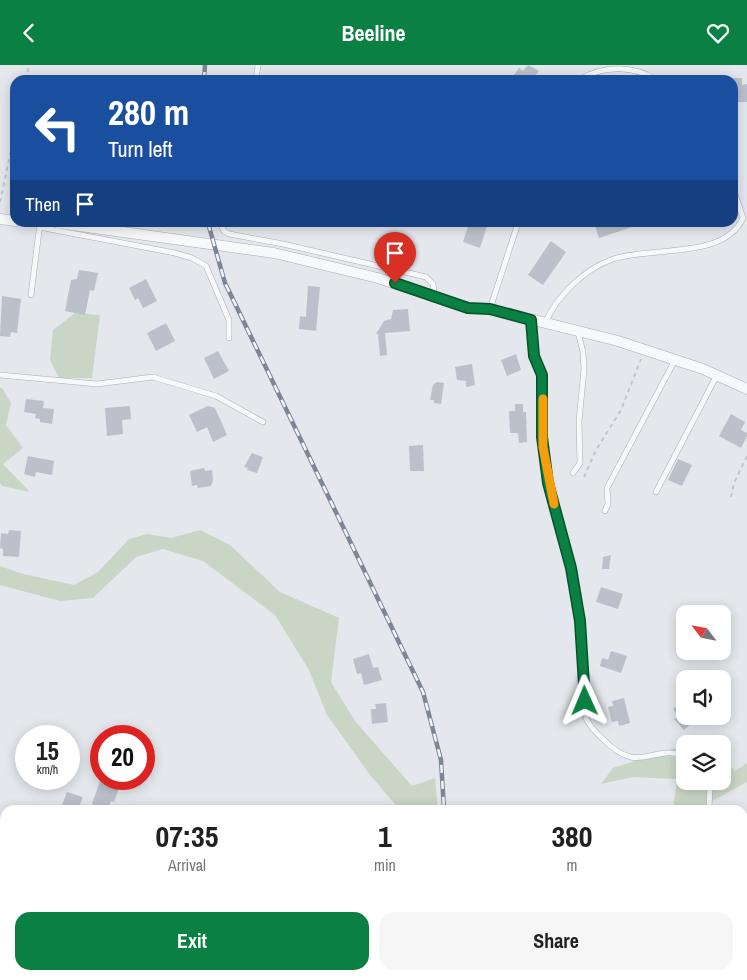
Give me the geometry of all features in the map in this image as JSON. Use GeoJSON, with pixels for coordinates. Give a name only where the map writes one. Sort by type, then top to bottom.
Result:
{"type":"FeatureCollection","features":[{"type":"Feature","properties":{"kind":"street"},"geometry":{"type":"LineString","coordinates":[[87,227],[274,253],[378,278],[468,308],[490,309],[641,349],[717,375],[747,389]]}},
{"type":"Feature","properties":{"kind":"lane"},"geometry":{"type":"LineString","coordinates":[[589,75],[601,69],[621,67],[643,75]]}},
{"type":"Feature","properties":{"kind":"lane"},"geometry":{"type":"LineString","coordinates":[[738,203],[743,218],[738,229]]}},
{"type":"Feature","properties":{"kind":"lane"},"geometry":{"type":"LineString","coordinates":[[545,323],[558,299],[577,281],[611,259],[706,246],[726,238],[747,225]]}},
{"type":"Feature","properties":{"kind":"lane"},"geometry":{"type":"LineString","coordinates":[[32,295],[39,227]]}},
{"type":"Feature","properties":{"kind":"lane"},"geometry":{"type":"LineString","coordinates":[[49,227],[175,253],[200,262],[206,267],[229,320],[229,339]]}},
{"type":"Feature","properties":{"kind":"lane"},"geometry":{"type":"LineString","coordinates":[[222,227],[224,231],[230,234],[283,244],[426,277],[434,283],[435,298]]}},
{"type":"Feature","properties":{"kind":"lane"},"geometry":{"type":"LineString","coordinates":[[490,309],[517,227]]}},
{"type":"Feature","properties":{"kind":"lane"},"geometry":{"type":"LineString","coordinates":[[531,320],[534,356],[542,375],[542,437],[548,483],[571,568],[580,621],[586,718],[591,727],[611,747],[629,759],[676,754]]}},
{"type":"Feature","properties":{"kind":"lane"},"geometry":{"type":"LineString","coordinates":[[573,473],[580,463],[579,427],[584,369],[583,353],[578,331]]}},
{"type":"Feature","properties":{"kind":"lane"},"geometry":{"type":"LineString","coordinates":[[605,511],[608,504],[607,488],[676,360]]}},
{"type":"Feature","properties":{"kind":"lane"},"geometry":{"type":"LineString","coordinates":[[0,375],[97,384],[153,377],[216,396],[263,422]]}},
{"type":"Feature","properties":{"kind":"lane"},"geometry":{"type":"LineString","coordinates":[[656,492],[717,375]]}},
{"type":"Feature","properties":{"kind":"lane"},"geometry":{"type":"LineString","coordinates":[[709,805],[710,790]]}},
{"type":"Feature","properties":{"kind":"path"},"geometry":{"type":"LineString","coordinates":[[0,202],[10,155]]}},
{"type":"Feature","properties":{"kind":"path"},"geometry":{"type":"LineString","coordinates":[[584,477],[596,450],[624,403],[640,362],[641,349]]}},
{"type":"Feature","properties":{"kind":"path"},"geometry":{"type":"LineString","coordinates":[[731,497],[734,483],[747,456]]}},
{"type":"Feature","properties":{"kind":"green space"},"geometry":{"type":"Polygon","coordinates":[[[75,313],[100,315],[92,378],[59,378],[50,360],[53,330],[75,313]]]}},
{"type":"Feature","properties":{"kind":"green space"},"geometry":{"type":"Polygon","coordinates":[[[0,388],[2,388],[11,403],[6,425],[23,448],[3,464],[30,492],[2,486],[0,483],[0,388]]]}},
{"type":"Feature","properties":{"kind":"green space"},"geometry":{"type":"Polygon","coordinates":[[[200,530],[230,545],[280,592],[339,618],[331,682],[355,721],[412,786],[435,778],[438,805],[396,805],[370,775],[327,715],[309,670],[275,615],[203,561],[163,549],[136,557],[93,598],[60,601],[0,585],[0,566],[23,574],[74,585],[98,572],[129,539],[147,534],[171,538],[200,530]]]}},
{"type":"Feature","properties":{"kind":"green space"},"geometry":{"type":"Polygon","coordinates":[[[676,748],[676,779],[633,777],[601,784],[613,768],[676,748]]]}},
{"type":"Feature","properties":{"kind":"green space"},"geometry":{"type":"Polygon","coordinates":[[[747,763],[747,782],[705,805],[674,805],[676,787],[676,790],[731,790],[731,768],[735,771],[747,763]]]}},
{"type":"Feature","properties":{"kind":"building"},"geometry":{"type":"Polygon","coordinates":[[[528,65],[539,71],[536,75],[514,75],[519,68],[523,71],[528,65]]]}},
{"type":"Feature","properties":{"kind":"building"},"geometry":{"type":"Polygon","coordinates":[[[738,78],[742,78],[742,85],[747,84],[747,102],[738,102],[738,78]]]}},
{"type":"Feature","properties":{"kind":"building"},"geometry":{"type":"Polygon","coordinates":[[[468,227],[487,227],[480,248],[463,242],[468,227]]]}},
{"type":"Feature","properties":{"kind":"building"},"geometry":{"type":"Polygon","coordinates":[[[595,227],[632,227],[599,238],[595,227]]]}},
{"type":"Feature","properties":{"kind":"building"},"geometry":{"type":"Polygon","coordinates":[[[551,241],[566,252],[543,285],[528,275],[551,241]]]}},
{"type":"Feature","properties":{"kind":"building"},"geometry":{"type":"Polygon","coordinates":[[[79,270],[98,273],[94,291],[90,290],[85,315],[65,311],[71,280],[77,279],[79,270]]]}},
{"type":"Feature","properties":{"kind":"building"},"geometry":{"type":"Polygon","coordinates":[[[146,279],[157,301],[143,308],[138,298],[135,300],[129,288],[146,279]]]}},
{"type":"Feature","properties":{"kind":"building"},"geometry":{"type":"Polygon","coordinates":[[[308,286],[320,287],[316,331],[299,329],[300,316],[306,317],[308,286]]]}},
{"type":"Feature","properties":{"kind":"building"},"geometry":{"type":"Polygon","coordinates":[[[2,296],[21,299],[17,333],[11,332],[10,337],[0,336],[2,296]]]}},
{"type":"Feature","properties":{"kind":"building"},"geometry":{"type":"Polygon","coordinates":[[[408,309],[410,331],[385,333],[387,355],[380,356],[378,334],[376,334],[384,321],[391,319],[393,310],[408,309]]]}},
{"type":"Feature","properties":{"kind":"building"},"geometry":{"type":"Polygon","coordinates":[[[166,323],[175,341],[156,351],[147,333],[166,323]]]}},
{"type":"Feature","properties":{"kind":"building"},"geometry":{"type":"Polygon","coordinates":[[[218,351],[229,371],[214,379],[204,358],[218,351]]]}},
{"type":"Feature","properties":{"kind":"building"},"geometry":{"type":"Polygon","coordinates":[[[516,354],[521,370],[507,376],[501,360],[516,354]]]}},
{"type":"Feature","properties":{"kind":"building"},"geometry":{"type":"Polygon","coordinates":[[[472,364],[475,385],[466,387],[466,381],[457,380],[455,367],[472,364]]]}},
{"type":"Feature","properties":{"kind":"building"},"geometry":{"type":"Polygon","coordinates":[[[437,382],[444,383],[441,404],[430,400],[433,385],[437,382]]]}},
{"type":"Feature","properties":{"kind":"building"},"geometry":{"type":"Polygon","coordinates":[[[26,399],[44,401],[43,408],[54,409],[52,424],[40,422],[40,419],[35,418],[36,414],[24,412],[26,399]]]}},
{"type":"Feature","properties":{"kind":"building"},"geometry":{"type":"Polygon","coordinates":[[[515,404],[523,404],[523,412],[526,412],[527,442],[519,443],[518,433],[510,433],[509,411],[515,411],[515,404]]]}},
{"type":"Feature","properties":{"kind":"building"},"geometry":{"type":"Polygon","coordinates":[[[130,406],[131,419],[122,420],[123,434],[107,436],[105,408],[130,406]]]}},
{"type":"Feature","properties":{"kind":"building"},"geometry":{"type":"Polygon","coordinates":[[[208,406],[215,408],[227,435],[213,442],[207,427],[197,432],[189,415],[208,406]]]}},
{"type":"Feature","properties":{"kind":"building"},"geometry":{"type":"Polygon","coordinates":[[[731,414],[745,422],[741,430],[747,433],[747,436],[741,448],[719,436],[731,414]]]}},
{"type":"Feature","properties":{"kind":"building"},"geometry":{"type":"Polygon","coordinates":[[[423,445],[424,471],[410,471],[409,446],[423,445]]]}},
{"type":"Feature","properties":{"kind":"building"},"geometry":{"type":"Polygon","coordinates":[[[252,453],[263,457],[257,473],[244,467],[252,453]]]}},
{"type":"Feature","properties":{"kind":"building"},"geometry":{"type":"Polygon","coordinates":[[[28,456],[54,461],[52,475],[36,472],[35,477],[24,474],[28,456]]]}},
{"type":"Feature","properties":{"kind":"building"},"geometry":{"type":"Polygon","coordinates":[[[678,459],[692,465],[682,486],[668,480],[678,459]]]}},
{"type":"Feature","properties":{"kind":"building"},"geometry":{"type":"Polygon","coordinates":[[[204,468],[205,471],[212,470],[213,480],[211,486],[198,488],[197,485],[192,486],[190,471],[204,468]]]}},
{"type":"Feature","properties":{"kind":"building"},"geometry":{"type":"Polygon","coordinates":[[[9,530],[21,531],[19,557],[3,556],[3,549],[0,548],[1,533],[8,534],[9,530]]]}},
{"type":"Feature","properties":{"kind":"building"},"geometry":{"type":"Polygon","coordinates":[[[611,555],[609,569],[602,569],[603,557],[611,555]]]}},
{"type":"Feature","properties":{"kind":"building"},"geometry":{"type":"Polygon","coordinates":[[[601,587],[623,594],[618,609],[596,602],[601,587]]]}},
{"type":"Feature","properties":{"kind":"building"},"geometry":{"type":"Polygon","coordinates":[[[611,651],[627,656],[621,673],[600,666],[602,658],[608,660],[611,651]]]}},
{"type":"Feature","properties":{"kind":"building"},"geometry":{"type":"Polygon","coordinates":[[[369,654],[373,668],[378,667],[382,680],[364,685],[361,673],[357,674],[353,659],[369,654]]]}},
{"type":"Feature","properties":{"kind":"building"},"geometry":{"type":"Polygon","coordinates":[[[624,698],[630,723],[619,726],[618,721],[612,722],[608,707],[613,706],[612,701],[624,698]]]}},
{"type":"Feature","properties":{"kind":"building"},"geometry":{"type":"Polygon","coordinates":[[[386,703],[388,722],[372,724],[371,709],[376,709],[375,704],[386,703]]]}},
{"type":"Feature","properties":{"kind":"building"},"geometry":{"type":"Polygon","coordinates":[[[679,725],[690,725],[684,730],[679,725]]]}},
{"type":"Feature","properties":{"kind":"building"},"geometry":{"type":"Polygon","coordinates":[[[97,790],[118,790],[114,802],[111,801],[110,805],[92,804],[97,790]]]}},
{"type":"Feature","properties":{"kind":"building"},"geometry":{"type":"Polygon","coordinates":[[[67,792],[83,797],[80,805],[62,805],[67,792]]]}},
{"type":"Feature","properties":{"kind":"railway"},"geometry":{"type":"LineString","coordinates":[[204,75],[205,65]]}},
{"type":"Feature","properties":{"kind":"railway"},"geometry":{"type":"LineString","coordinates":[[209,227],[225,283],[423,692],[441,760],[444,805]]}},
{"type":"Feature","properties":{"kind":"slow traffic"},"geometry":{"type":"LineString","coordinates":[[543,399],[543,447],[548,483],[554,504]]}},
{"type":"Feature","properties":{"kind":"route"},"geometry":{"type":"LineString","coordinates":[[395,283],[468,308],[490,309],[531,320],[534,356],[542,375],[542,437],[548,483],[571,568],[580,621],[585,701]]}}]}
